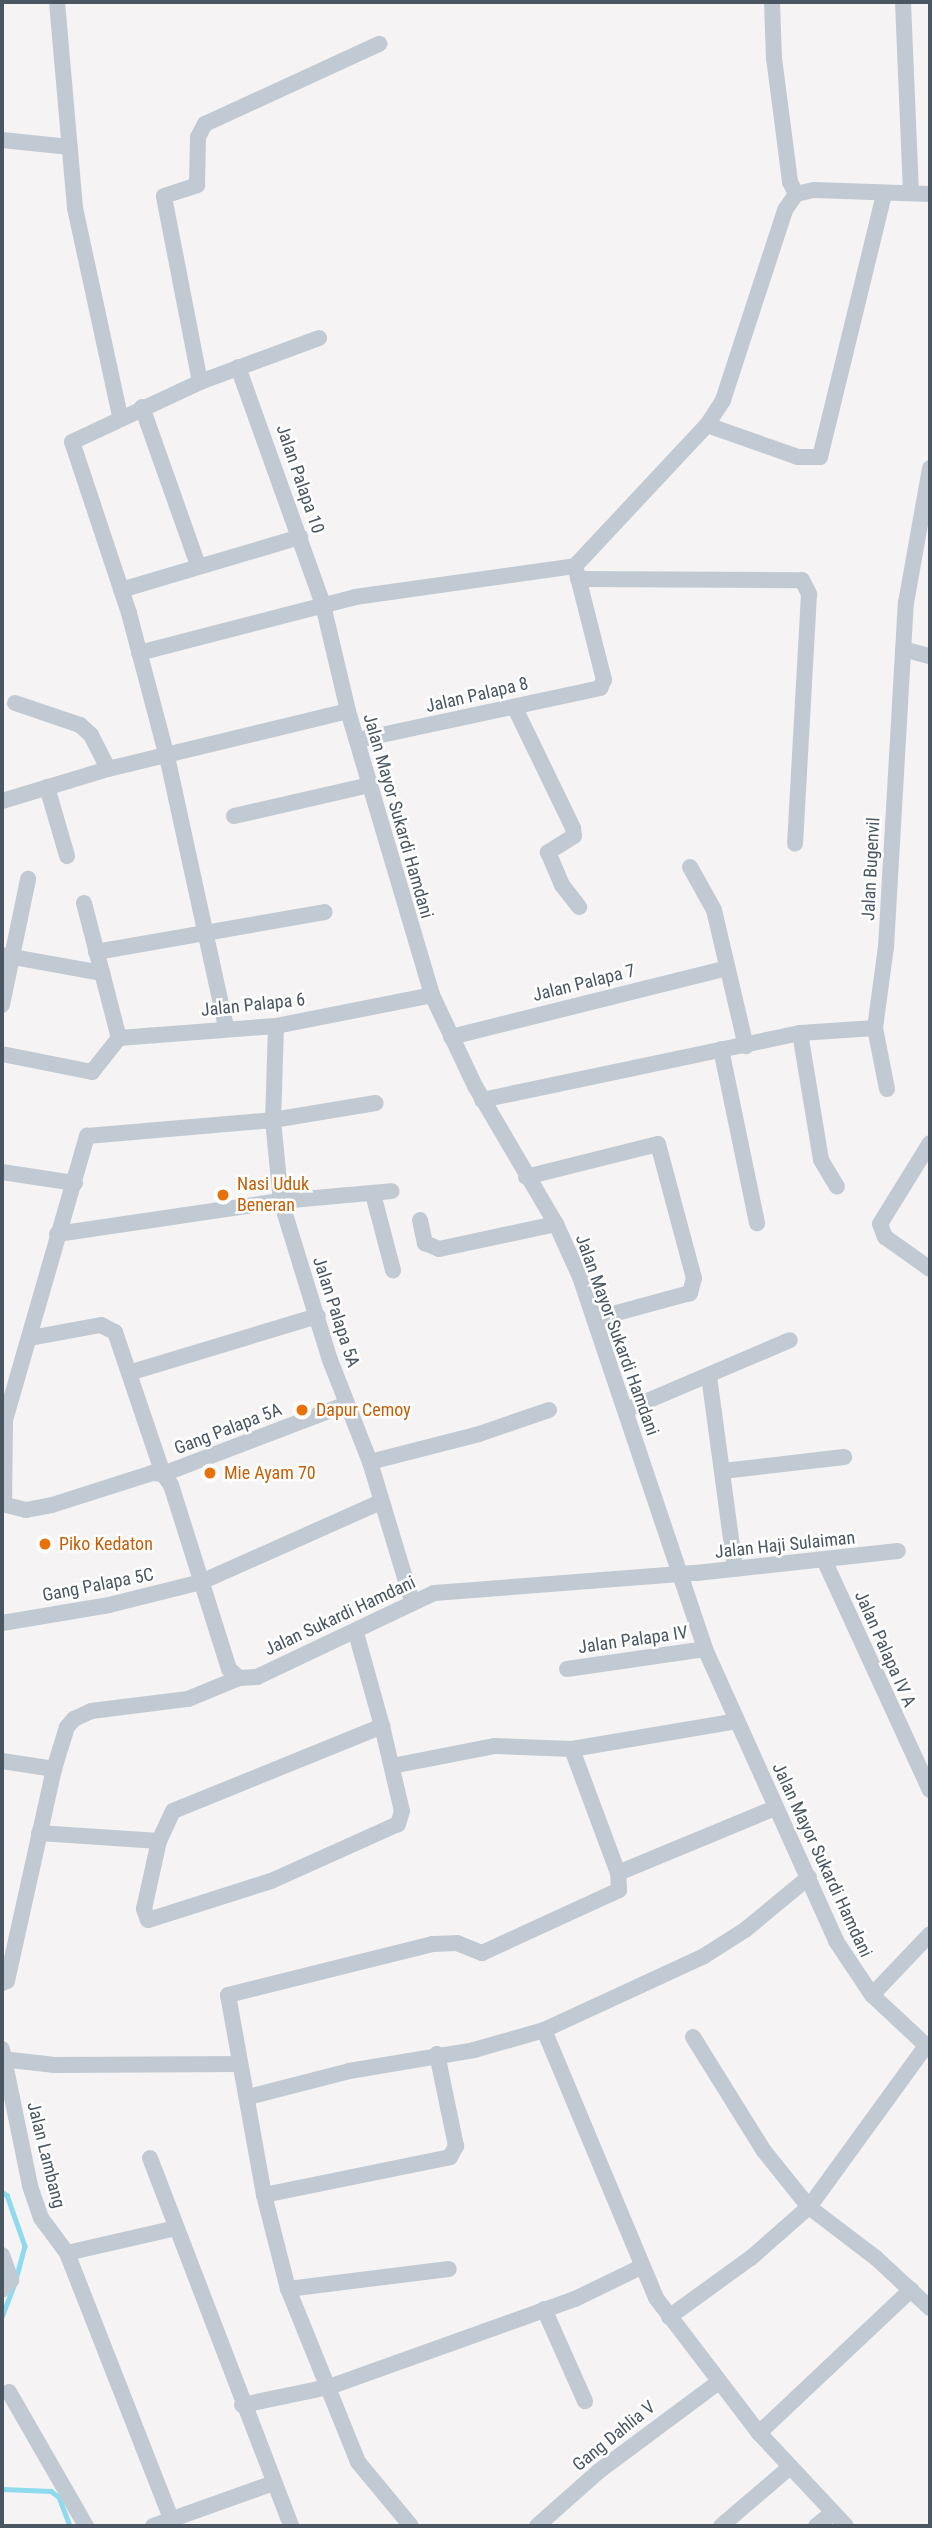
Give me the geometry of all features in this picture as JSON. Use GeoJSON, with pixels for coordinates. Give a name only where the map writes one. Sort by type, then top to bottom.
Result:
{"type":"FeatureCollection","features":[{"type":"Feature","properties":{"kind":"street"},"geometry":{"type":"LineString","coordinates":[[57,2],[75,208],[120,417]]}},
{"type":"Feature","properties":{"kind":"street"},"geometry":{"type":"LineString","coordinates":[[772,2],[774,58],[790,182],[796,194]]}},
{"type":"Feature","properties":{"kind":"street"},"geometry":{"type":"LineString","coordinates":[[903,2],[911,191]]}},
{"type":"Feature","properties":{"kind":"street"},"geometry":{"type":"LineString","coordinates":[[200,382],[164,196],[197,185],[198,137],[205,124],[379,44]]}},
{"type":"Feature","properties":{"kind":"street"},"geometry":{"type":"LineString","coordinates":[[2,140],[70,147]]}},
{"type":"Feature","properties":{"kind":"street"},"geometry":{"type":"LineString","coordinates":[[577,573],[707,425],[731,384],[785,210],[796,194],[814,190],[884,194],[911,191],[930,194]]}},
{"type":"Feature","properties":{"kind":"street"},"geometry":{"type":"LineString","coordinates":[[707,425],[798,457],[820,457],[884,194]]}},
{"type":"Feature","properties":{"kind":"street"},"geometry":{"type":"LineString","coordinates":[[226,1027],[167,757],[121,590],[72,442],[120,417],[200,382],[319,338]]}},
{"type":"Feature","properties":{"kind":"street","name":"Jalan Palapa 10"},"geometry":{"type":"LineString","coordinates":[[238,367],[323,605]]}},
{"type":"Feature","properties":{"kind":"street"},"geometry":{"type":"LineString","coordinates":[[142,407],[198,565]]}},
{"type":"Feature","properties":{"kind":"street","name":"Jalan Bugenvil"},"geometry":{"type":"LineString","coordinates":[[887,1090],[875,1028],[886,947],[903,649],[912,555],[930,468]]}},
{"type":"Feature","properties":{"kind":"street"},"geometry":{"type":"LineString","coordinates":[[121,590],[198,565],[300,537]]}},
{"type":"Feature","properties":{"kind":"street"},"geometry":{"type":"LineString","coordinates":[[139,653],[323,605],[577,573],[802,580],[809,594],[795,844]]}},
{"type":"Feature","properties":{"kind":"street","name":"Jalan Palapa 8"},"geometry":{"type":"LineString","coordinates":[[358,740],[596,690],[603,685],[577,573]]}},
{"type":"Feature","properties":{"kind":"street","name":"Jalan Mayor Sukardi Hamdani"},"geometry":{"type":"LineString","coordinates":[[323,605],[348,711],[432,995],[482,1100],[556,1224],[594,1319],[626,1410],[677,1575],[705,1649],[775,1808],[809,1877],[835,1941],[872,1995],[928,2047]]}},
{"type":"Feature","properties":{"kind":"street"},"geometry":{"type":"LineString","coordinates":[[903,649],[930,656]]}},
{"type":"Feature","properties":{"kind":"street"},"geometry":{"type":"LineString","coordinates":[[15,703],[80,725],[91,735],[108,769]]}},
{"type":"Feature","properties":{"kind":"street"},"geometry":{"type":"LineString","coordinates":[[515,708],[573,828],[570,840],[555,844],[548,852],[562,885],[579,907]]}},
{"type":"Feature","properties":{"kind":"street"},"geometry":{"type":"LineString","coordinates":[[2,801],[108,769],[167,757],[348,711]]}},
{"type":"Feature","properties":{"kind":"street"},"geometry":{"type":"LineString","coordinates":[[234,816],[369,785]]}},
{"type":"Feature","properties":{"kind":"street"},"geometry":{"type":"LineString","coordinates":[[47,787],[66,856]]}},
{"type":"Feature","properties":{"kind":"street"},"geometry":{"type":"LineString","coordinates":[[690,867],[714,910],[746,1046]]}},
{"type":"Feature","properties":{"kind":"street"},"geometry":{"type":"LineString","coordinates":[[2,1005],[8,956],[28,879]]}},
{"type":"Feature","properties":{"kind":"street"},"geometry":{"type":"LineString","coordinates":[[2,1055],[92,1072],[120,1038],[83,903]]}},
{"type":"Feature","properties":{"kind":"street"},"geometry":{"type":"LineString","coordinates":[[96,952],[205,930],[325,912]]}},
{"type":"Feature","properties":{"kind":"street"},"geometry":{"type":"LineString","coordinates":[[8,956],[102,973]]}},
{"type":"Feature","properties":{"kind":"street","name":"Jalan Palapa 7"},"geometry":{"type":"LineString","coordinates":[[451,1037],[727,968]]}},
{"type":"Feature","properties":{"kind":"street","name":"Jalan Palapa 6"},"geometry":{"type":"LineString","coordinates":[[120,1038],[226,1027],[275,1026],[432,995]]}},
{"type":"Feature","properties":{"kind":"street","name":"Jalan Palapa 5A"},"geometry":{"type":"LineString","coordinates":[[275,1026],[273,1120],[281,1201],[347,1404],[370,1462],[412,1601]]}},
{"type":"Feature","properties":{"kind":"street"},"geometry":{"type":"LineString","coordinates":[[482,1100],[800,1033],[875,1028]]}},
{"type":"Feature","properties":{"kind":"street"},"geometry":{"type":"LineString","coordinates":[[800,1033],[821,1160],[836,1187]]}},
{"type":"Feature","properties":{"kind":"street"},"geometry":{"type":"LineString","coordinates":[[721,1049],[757,1223]]}},
{"type":"Feature","properties":{"kind":"street"},"geometry":{"type":"LineString","coordinates":[[163,1474],[152,1474],[52,1505],[26,1510],[3,1504],[5,1420],[57,1234],[75,1183],[84,1143],[95,1133],[273,1120],[376,1103]]}},
{"type":"Feature","properties":{"kind":"street"},"geometry":{"type":"LineString","coordinates":[[930,1143],[880,1224],[885,1237],[930,1269]]}},
{"type":"Feature","properties":{"kind":"street"},"geometry":{"type":"LineString","coordinates":[[526,1177],[657,1144],[694,1278],[690,1293],[677,1300],[594,1319]]}},
{"type":"Feature","properties":{"kind":"street"},"geometry":{"type":"LineString","coordinates":[[2,1172],[75,1183]]}},
{"type":"Feature","properties":{"kind":"street"},"geometry":{"type":"LineString","coordinates":[[57,1234],[281,1201],[392,1192]]}},
{"type":"Feature","properties":{"kind":"street"},"geometry":{"type":"LineString","coordinates":[[373,1194],[393,1270]]}},
{"type":"Feature","properties":{"kind":"street"},"geometry":{"type":"LineString","coordinates":[[420,1220],[425,1243],[439,1249],[556,1224]]}},
{"type":"Feature","properties":{"kind":"street"},"geometry":{"type":"LineString","coordinates":[[132,1372],[318,1316]]}},
{"type":"Feature","properties":{"kind":"street"},"geometry":{"type":"LineString","coordinates":[[30,1338],[109,1326],[120,1338],[163,1474],[171,1485],[229,1669],[239,1678]]}},
{"type":"Feature","properties":{"kind":"street"},"geometry":{"type":"LineString","coordinates":[[626,1410],[790,1340]]}},
{"type":"Feature","properties":{"kind":"street"},"geometry":{"type":"LineString","coordinates":[[709,1376],[735,1568]]}},
{"type":"Feature","properties":{"kind":"street","name":"Gang Palapa 5A"},"geometry":{"type":"LineString","coordinates":[[163,1474],[347,1404]]}},
{"type":"Feature","properties":{"kind":"street"},"geometry":{"type":"LineString","coordinates":[[370,1462],[479,1434],[549,1410]]}},
{"type":"Feature","properties":{"kind":"street"},"geometry":{"type":"LineString","coordinates":[[723,1471],[844,1457]]}},
{"type":"Feature","properties":{"kind":"street","name":"Gang Palapa 5C"},"geometry":{"type":"LineString","coordinates":[[2,1623],[109,1605],[201,1582],[381,1502]]}},
{"type":"Feature","properties":{"kind":"street","name":"Jalan Haji Sulaiman"},"geometry":{"type":"LineString","coordinates":[[677,1575],[825,1562],[898,1551]]}},
{"type":"Feature","properties":{"kind":"street","name":"Jalan Palapa IV A"},"geometry":{"type":"LineString","coordinates":[[825,1562],[930,1790]]}},
{"type":"Feature","properties":{"kind":"street","name":"Jalan Sukardi Hamdani"},"geometry":{"type":"LineString","coordinates":[[54,1769],[67,1727],[74,1719],[91,1711],[188,1699],[239,1678],[257,1676],[356,1633],[412,1601],[434,1593],[677,1575]]}},
{"type":"Feature","properties":{"kind":"street"},"geometry":{"type":"LineString","coordinates":[[356,1633],[382,1726],[402,1811],[392,1829],[271,1881],[152,1922],[144,1909],[159,1841],[173,1811],[382,1726]]}},
{"type":"Feature","properties":{"kind":"street","name":"Jalan Palapa IV"},"geometry":{"type":"LineString","coordinates":[[567,1669],[705,1649]]}},
{"type":"Feature","properties":{"kind":"street"},"geometry":{"type":"LineString","coordinates":[[392,1766],[495,1746],[572,1749],[737,1721]]}},
{"type":"Feature","properties":{"kind":"street"},"geometry":{"type":"LineString","coordinates":[[411,2526],[358,2462],[288,2289],[264,2195],[228,1994],[432,1944],[457,1943],[482,1953],[610,1896],[619,1889],[618,1873],[572,1749]]}},
{"type":"Feature","properties":{"kind":"street"},"geometry":{"type":"LineString","coordinates":[[2,1761],[54,1769],[4,1982]]}},
{"type":"Feature","properties":{"kind":"street"},"geometry":{"type":"LineString","coordinates":[[618,1873],[775,1808]]}},
{"type":"Feature","properties":{"kind":"street"},"geometry":{"type":"LineString","coordinates":[[40,1833],[159,1841]]}},
{"type":"Feature","properties":{"kind":"street"},"geometry":{"type":"LineString","coordinates":[[248,2097],[437,2054],[474,2050],[544,2030],[704,1956],[745,1930],[809,1877]]}},
{"type":"Feature","properties":{"kind":"street"},"geometry":{"type":"LineString","coordinates":[[872,1995],[930,1934]]}},
{"type":"Feature","properties":{"kind":"street"},"geometry":{"type":"LineString","coordinates":[[544,2030],[641,2267],[669,2317],[759,2433],[831,2514],[846,2526]]}},
{"type":"Feature","properties":{"kind":"street"},"geometry":{"type":"LineString","coordinates":[[694,2037],[764,2151],[809,2207],[930,2308]]}},
{"type":"Feature","properties":{"kind":"street"},"geometry":{"type":"LineString","coordinates":[[669,2317],[752,2257],[809,2207],[928,2047]]}},
{"type":"Feature","properties":{"kind":"street"},"geometry":{"type":"LineString","coordinates":[[264,2195],[450,2157],[456,2147],[437,2054]]}},
{"type":"Feature","properties":{"kind":"street"},"geometry":{"type":"LineString","coordinates":[[3,2056],[55,2065],[240,2064]]}},
{"type":"Feature","properties":{"kind":"street","name":"Jalan Lambang"},"geometry":{"type":"LineString","coordinates":[[3,2056],[30,2186],[41,2218],[67,2253],[172,2523]]}},
{"type":"Feature","properties":{"kind":"street"},"geometry":{"type":"LineString","coordinates":[[150,2158],[271,2484],[291,2526]]}},
{"type":"Feature","properties":{"kind":"street"},"geometry":{"type":"LineString","coordinates":[[67,2253],[176,2228]]}},
{"type":"Feature","properties":{"kind":"street"},"geometry":{"type":"LineString","coordinates":[[2,2255],[11,2280],[2,2290]]}},
{"type":"Feature","properties":{"kind":"street"},"geometry":{"type":"LineString","coordinates":[[242,2405],[329,2388],[544,2309],[641,2267]]}},
{"type":"Feature","properties":{"kind":"street"},"geometry":{"type":"LineString","coordinates":[[288,2289],[449,2269]]}},
{"type":"Feature","properties":{"kind":"street"},"geometry":{"type":"LineString","coordinates":[[759,2433],[911,2290]]}},
{"type":"Feature","properties":{"kind":"street"},"geometry":{"type":"LineString","coordinates":[[544,2309],[585,2401]]}},
{"type":"Feature","properties":{"kind":"street","name":"Gang Dahlia V"},"geometry":{"type":"LineString","coordinates":[[537,2526],[599,2471],[719,2382]]}},
{"type":"Feature","properties":{"kind":"street"},"geometry":{"type":"LineString","coordinates":[[9,2392],[86,2526]]}},
{"type":"Feature","properties":{"kind":"street"},"geometry":{"type":"LineString","coordinates":[[721,2526],[789,2468]]}},
{"type":"Feature","properties":{"kind":"street"},"geometry":{"type":"LineString","coordinates":[[153,2526],[172,2523],[271,2484]]}},
{"type":"Feature","properties":{"kind":"street"},"geometry":{"type":"LineString","coordinates":[[816,2526],[831,2514]]}},
{"type":"Feature","properties":{"kind":"waterway"},"geometry":{"type":"LineString","coordinates":[[2,2192],[7,2195],[25,2246],[16,2279]]}},
{"type":"Feature","properties":{"kind":"waterway"},"geometry":{"type":"LineString","coordinates":[[2,2316],[13,2287]]}},
{"type":"Feature","properties":{"kind":"waterway"},"geometry":{"type":"LineString","coordinates":[[2,2489],[51,2491],[59,2497],[70,2526]]}},
{"type":"Feature","properties":{"kind":"place","name":"Nasi Uduk Beneran"},"geometry":{"type":"Point","coordinates":[223,1195]}},
{"type":"Feature","properties":{"kind":"place","name":"Dapur Cemoy"},"geometry":{"type":"Point","coordinates":[302,1410]}},
{"type":"Feature","properties":{"kind":"place","name":"Mie Ayam 70"},"geometry":{"type":"Point","coordinates":[210,1473]}},
{"type":"Feature","properties":{"kind":"place","name":"Piko Kedaton"},"geometry":{"type":"Point","coordinates":[45,1544]}}]}
